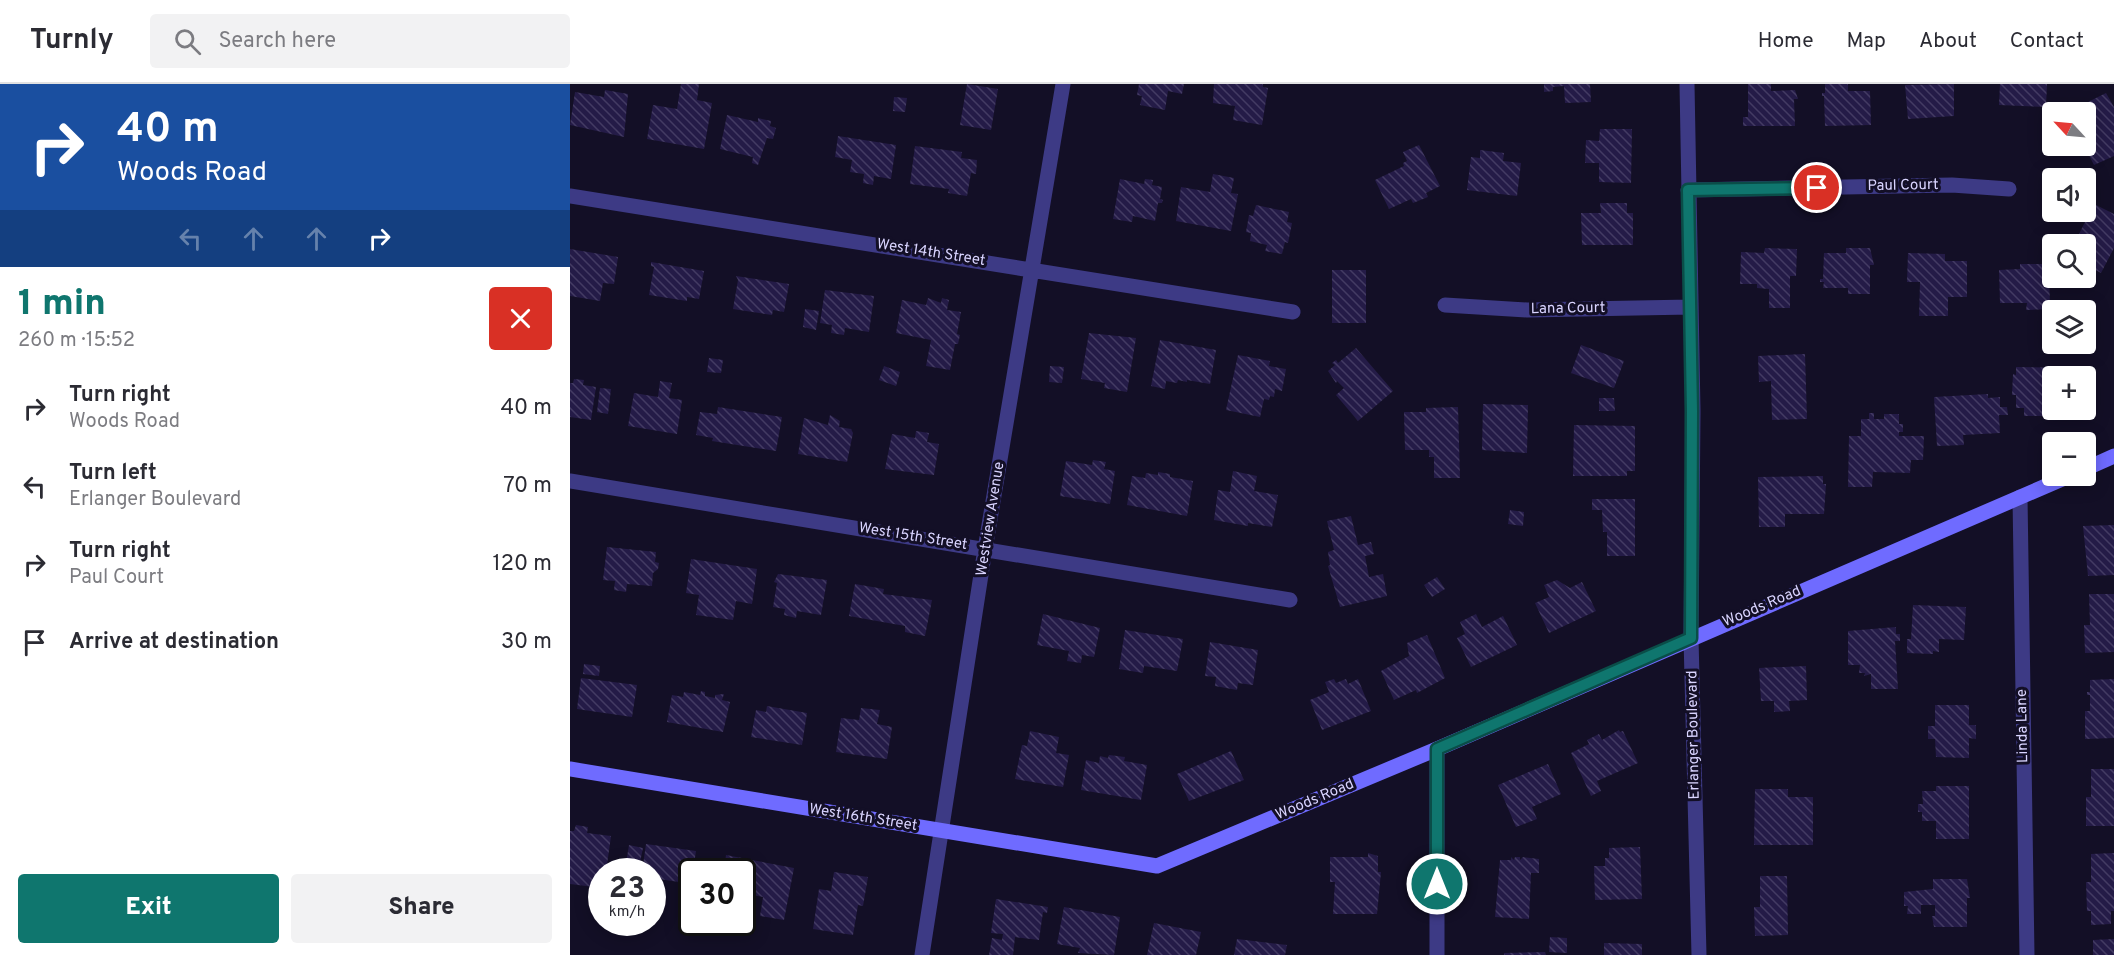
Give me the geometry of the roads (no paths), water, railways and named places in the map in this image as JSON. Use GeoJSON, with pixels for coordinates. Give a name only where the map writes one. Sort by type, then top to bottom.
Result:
{"type":"FeatureCollection","features":[{"type":"Feature","properties":{"kind":"street","name":"Westview Avenue"},"geometry":{"type":"LineString","coordinates":[[922,955],[985,549],[1063,84]]}},
{"type":"Feature","properties":{"kind":"street","name":"Erlanger Boulevard"},"geometry":{"type":"LineString","coordinates":[[1687,84],[1691,308],[1691,638],[1699,955]]}},
{"type":"Feature","properties":{"kind":"street","name":"Paul Court"},"geometry":{"type":"LineString","coordinates":[[1688,190],[1952,185],[2009,189]]}},
{"type":"Feature","properties":{"kind":"street","name":"West 14th Street"},"geometry":{"type":"LineString","coordinates":[[570,196],[1033,268],[1293,312]]}},
{"type":"Feature","properties":{"kind":"street","name":"Lana Court"},"geometry":{"type":"LineString","coordinates":[[1445,305],[1527,310],[1691,308]]}},
{"type":"Feature","properties":{"kind":"street"},"geometry":{"type":"LineString","coordinates":[[2096,464],[2114,456]]}},
{"type":"Feature","properties":{"kind":"street","name":"West 15th Street"},"geometry":{"type":"LineString","coordinates":[[570,481],[1290,600]]}},
{"type":"Feature","properties":{"kind":"street","name":"Woods Road"},"geometry":{"type":"LineString","coordinates":[[1156,866],[1437,749],[2044,486]]}},
{"type":"Feature","properties":{"kind":"street","name":"Linda Lane"},"geometry":{"type":"LineString","coordinates":[[2020,496],[2027,955]]}},
{"type":"Feature","properties":{"kind":"street"},"geometry":{"type":"LineString","coordinates":[[1437,749],[1437,955]]}},
{"type":"Feature","properties":{"kind":"street","name":"West 16th Street"},"geometry":{"type":"LineString","coordinates":[[570,769],[1156,866]]}}]}
